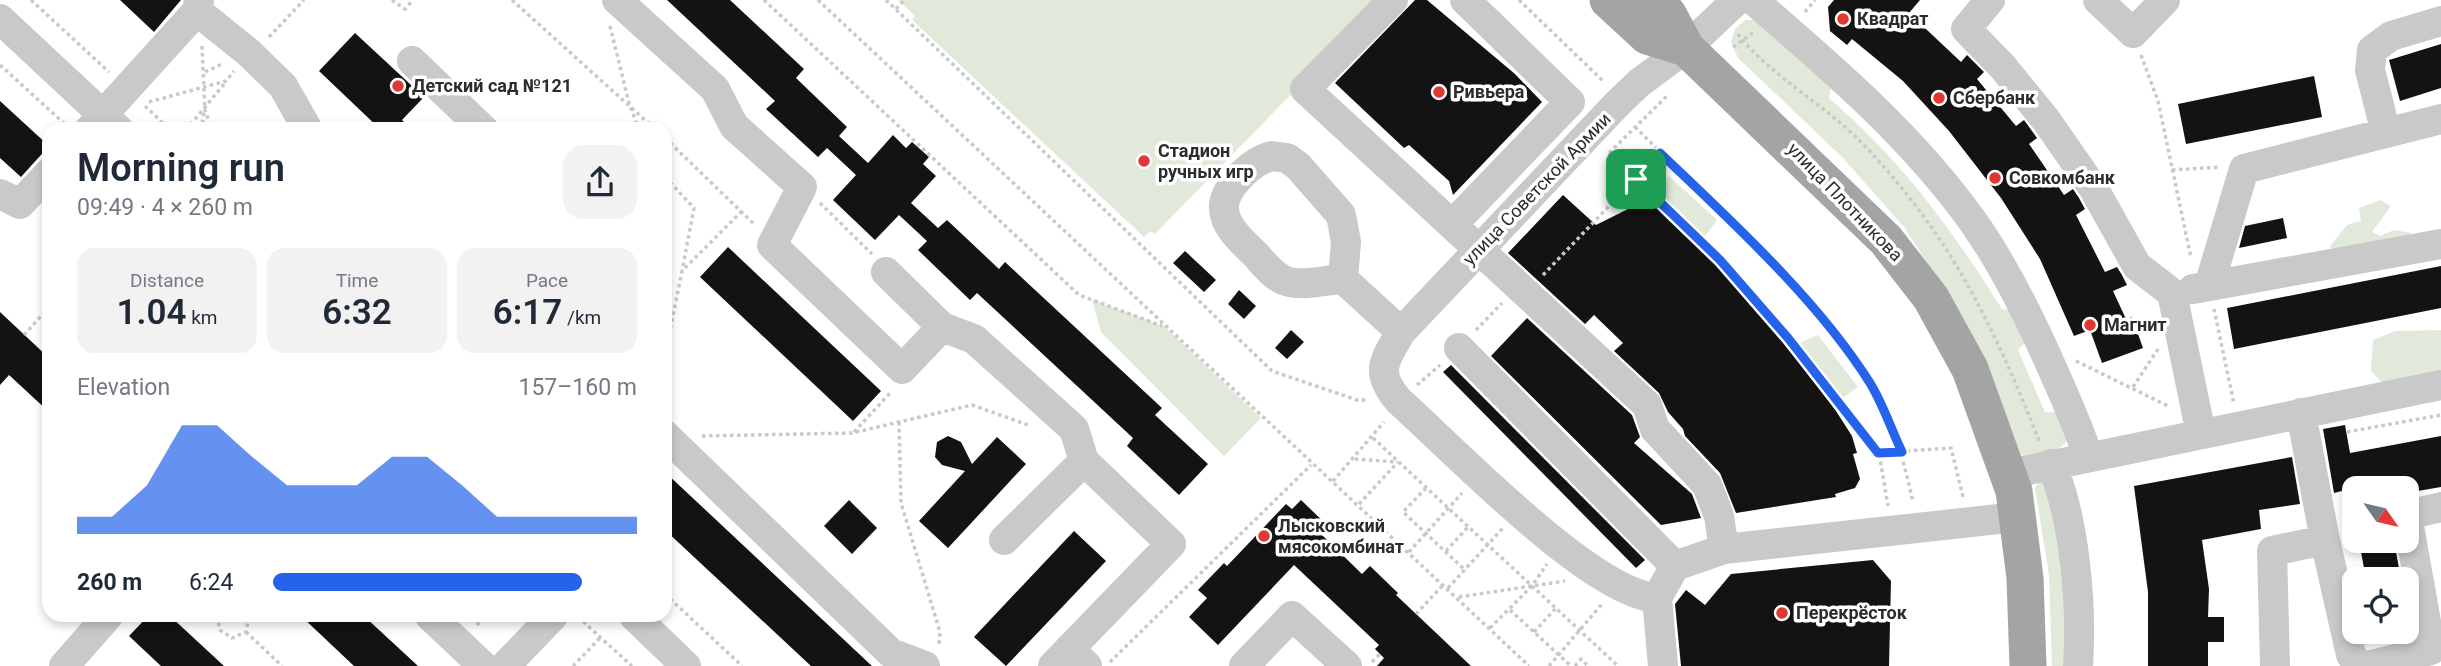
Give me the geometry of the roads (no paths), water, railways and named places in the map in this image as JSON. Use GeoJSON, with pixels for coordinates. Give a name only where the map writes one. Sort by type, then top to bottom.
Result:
{"type":"FeatureCollection","features":[{"type":"Feature","properties":{"kind":"main road"},"geometry":{"type":"LineString","coordinates":[[1608,0],[1647,36],[1686,48]]}},
{"type":"Feature","properties":{"kind":"main road"},"geometry":{"type":"LineString","coordinates":[[1652,0],[1668,14],[1686,48]]}},
{"type":"Feature","properties":{"kind":"main road","name":"улица Плотникова"},"geometry":{"type":"LineString","coordinates":[[1686,48],[1886,240],[1931,298],[1969,369],[2009,474],[2025,578],[2028,666]]}},
{"type":"Feature","properties":{"kind":"street"},"geometry":{"type":"LineString","coordinates":[[1393,0],[1305,89],[1525,295],[1577,342],[1594,353],[1647,405],[1655,429],[1707,485],[1719,516],[1724,549]]}},
{"type":"Feature","properties":{"kind":"street"},"geometry":{"type":"LineString","coordinates":[[1452,225],[1570,102],[1465,0]]}},
{"type":"Feature","properties":{"kind":"street","name":"улица Советской Армии"},"geometry":{"type":"LineString","coordinates":[[1657,598],[1632,594],[1616,585],[1560,546],[1517,509],[1399,401],[1389,389],[1383,375],[1384,362],[1401,332],[1632,90],[1686,48],[1737,0]]}},
{"type":"Feature","properties":{"kind":"street"},"geometry":{"type":"LineString","coordinates":[[1753,0],[1863,97],[1921,158],[1974,223],[2009,279],[2042,345],[2088,456]]}},
{"type":"Feature","properties":{"kind":"street"},"geometry":{"type":"LineString","coordinates":[[1990,0],[1966,29],[2002,66],[2046,120],[2094,188],[2137,266],[2189,296],[2441,244]]}},
{"type":"Feature","properties":{"kind":"street"},"geometry":{"type":"LineString","coordinates":[[2098,0],[2133,33],[2165,0]]}},
{"type":"Feature","properties":{"kind":"street"},"geometry":{"type":"LineString","coordinates":[[104,122],[126,88],[198,6],[284,86],[304,122]]}},
{"type":"Feature","properties":{"kind":"street"},"geometry":{"type":"LineString","coordinates":[[614,10],[715,89],[734,126],[802,187],[772,245],[902,369],[942,327]]}},
{"type":"Feature","properties":{"kind":"street"},"geometry":{"type":"LineString","coordinates":[[0,19],[101,122]]}},
{"type":"Feature","properties":{"kind":"street"},"geometry":{"type":"LineString","coordinates":[[2386,133],[2370,70],[2372,50],[2392,36],[2441,21]]}},
{"type":"Feature","properties":{"kind":"street"},"geometry":{"type":"LineString","coordinates":[[412,61],[476,122]]}},
{"type":"Feature","properties":{"kind":"street"},"geometry":{"type":"LineString","coordinates":[[2202,434],[2189,296],[2244,170],[2441,119]]}},
{"type":"Feature","properties":{"kind":"street"},"geometry":{"type":"LineString","coordinates":[[1343,279],[1346,242],[1341,215],[1298,166],[1287,158],[1272,156],[1259,160],[1242,174],[1222,202],[1224,216],[1242,242],[1278,277],[1288,282],[1343,279],[1401,332]]}},
{"type":"Feature","properties":{"kind":"street"},"geometry":{"type":"LineString","coordinates":[[0,194],[20,204],[42,180]]}},
{"type":"Feature","properties":{"kind":"street"},"geometry":{"type":"LineString","coordinates":[[886,272],[942,327],[974,339],[1074,429],[1084,461],[1171,544],[1069,660]]}},
{"type":"Feature","properties":{"kind":"street"},"geometry":{"type":"LineString","coordinates":[[1459,348],[1675,566]]}},
{"type":"Feature","properties":{"kind":"street"},"geometry":{"type":"LineString","coordinates":[[2009,474],[2441,385]]}},
{"type":"Feature","properties":{"kind":"street"},"geometry":{"type":"LineString","coordinates":[[2301,413],[2325,540],[2351,655],[2357,663],[2367,666],[2431,650],[2407,514],[2441,508]]}},
{"type":"Feature","properties":{"kind":"street"},"geometry":{"type":"LineString","coordinates":[[672,442],[891,653],[931,660]]}},
{"type":"Feature","properties":{"kind":"street"},"geometry":{"type":"LineString","coordinates":[[1004,540],[1084,461]]}},
{"type":"Feature","properties":{"kind":"street"},"geometry":{"type":"LineString","coordinates":[[2050,464],[2060,484],[2073,560],[2080,626],[2078,666]]}},
{"type":"Feature","properties":{"kind":"street"},"geometry":{"type":"LineString","coordinates":[[1663,666],[1657,598],[1675,566],[1724,549],[2017,517]]}},
{"type":"Feature","properties":{"kind":"street"},"geometry":{"type":"LineString","coordinates":[[2275,666],[2272,551],[2325,540]]}},
{"type":"Feature","properties":{"kind":"street"},"geometry":{"type":"LineString","coordinates":[[1244,666],[1292,616],[1347,666]]}},
{"type":"Feature","properties":{"kind":"street"},"geometry":{"type":"LineString","coordinates":[[78,660],[104,622]]}},
{"type":"Feature","properties":{"kind":"street"},"geometry":{"type":"LineString","coordinates":[[436,622],[483,666]]}},
{"type":"Feature","properties":{"kind":"street"},"geometry":{"type":"LineString","coordinates":[[505,666],[547,622]]}},
{"type":"Feature","properties":{"kind":"street"},"geometry":{"type":"LineString","coordinates":[[640,622],[687,666]]}},
{"type":"Feature","properties":{"kind":"place","name":"Квадрат"},"geometry":{"type":"Point","coordinates":[1843,19]}},
{"type":"Feature","properties":{"kind":"place","name":"Детский сад №121"},"geometry":{"type":"Point","coordinates":[398,86]}},
{"type":"Feature","properties":{"kind":"place","name":"Ривьера"},"geometry":{"type":"Point","coordinates":[1439,92]}},
{"type":"Feature","properties":{"kind":"place","name":"Сбербанк"},"geometry":{"type":"Point","coordinates":[1939,98]}},
{"type":"Feature","properties":{"kind":"place","name":"Стадион ручных игр"},"geometry":{"type":"Point","coordinates":[1144,161]}},
{"type":"Feature","properties":{"kind":"place","name":"Совкомбанк"},"geometry":{"type":"Point","coordinates":[1995,178]}},
{"type":"Feature","properties":{"kind":"place","name":"Магнит"},"geometry":{"type":"Point","coordinates":[2090,325]}},
{"type":"Feature","properties":{"kind":"place","name":"Лысковский мясокомбинат"},"geometry":{"type":"Point","coordinates":[1264,536]}},
{"type":"Feature","properties":{"kind":"place","name":"Перекрёсток"},"geometry":{"type":"Point","coordinates":[1782,613]}}]}
